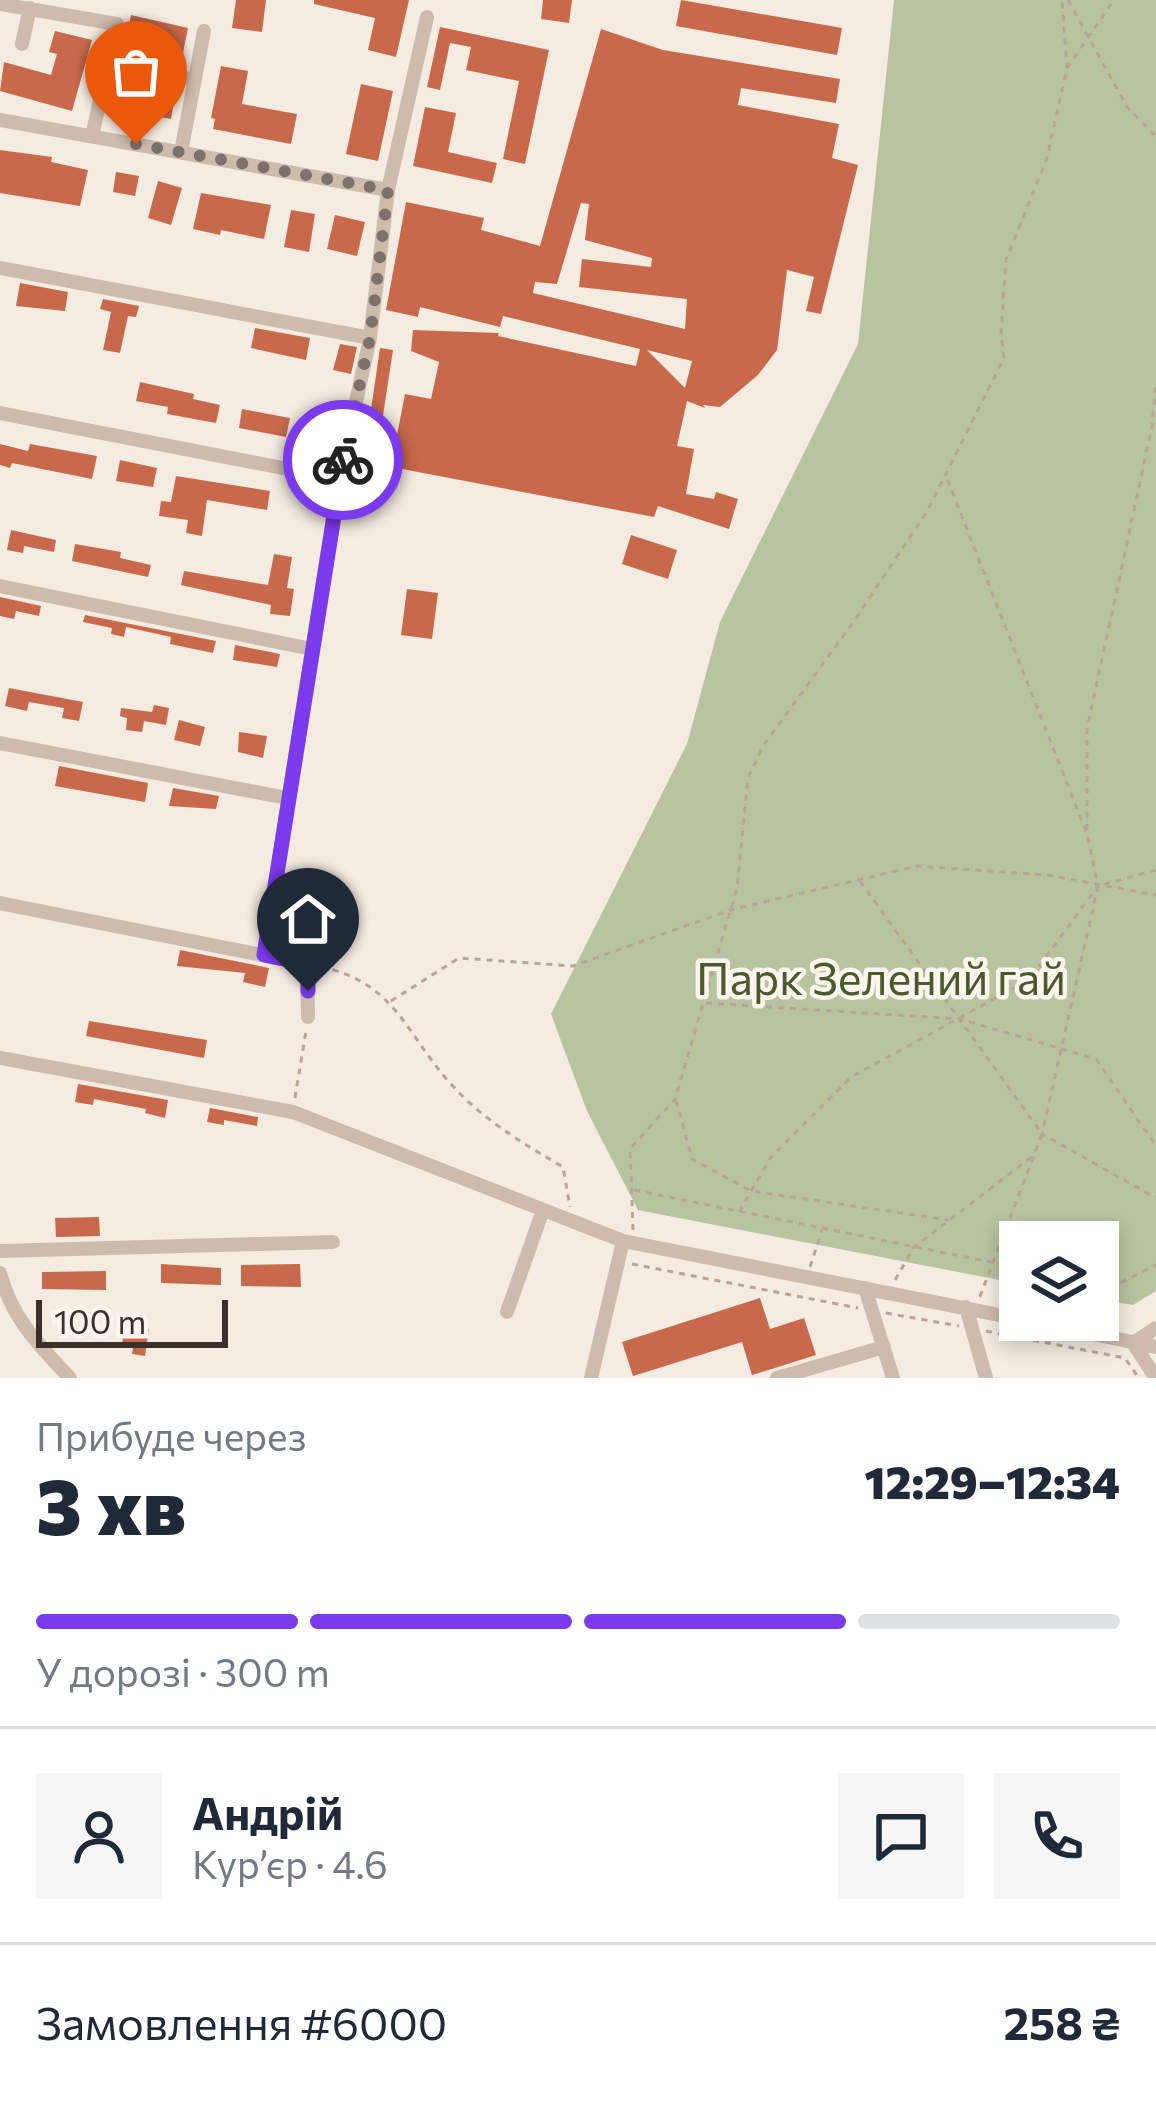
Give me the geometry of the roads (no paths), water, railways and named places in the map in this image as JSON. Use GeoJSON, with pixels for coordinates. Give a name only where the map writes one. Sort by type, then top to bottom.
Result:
{"type":"FeatureCollection","features":[{"type":"Feature","properties":{"kind":"street"},"geometry":{"type":"LineString","coordinates":[[0,4],[117,24],[92,136]]}},
{"type":"Feature","properties":{"kind":"street"},"geometry":{"type":"LineString","coordinates":[[22,44],[30,8]]}},
{"type":"Feature","properties":{"kind":"street"},"geometry":{"type":"LineString","coordinates":[[264,955],[339,479],[370,338],[388,190],[427,17]]}},
{"type":"Feature","properties":{"kind":"street"},"geometry":{"type":"LineString","coordinates":[[181,152],[204,31]]}},
{"type":"Feature","properties":{"kind":"street"},"geometry":{"type":"LineString","coordinates":[[109,61],[195,80]]}},
{"type":"Feature","properties":{"kind":"street"},"geometry":{"type":"LineString","coordinates":[[0,120],[388,190]]}},
{"type":"Feature","properties":{"kind":"street"},"geometry":{"type":"LineString","coordinates":[[0,268],[370,338]]}},
{"type":"Feature","properties":{"kind":"street"},"geometry":{"type":"LineString","coordinates":[[0,413],[339,479]]}},
{"type":"Feature","properties":{"kind":"street"},"geometry":{"type":"LineString","coordinates":[[0,586],[312,649]]}},
{"type":"Feature","properties":{"kind":"street"},"geometry":{"type":"LineString","coordinates":[[0,743],[287,798]]}},
{"type":"Feature","properties":{"kind":"street"},"geometry":{"type":"LineString","coordinates":[[0,903],[308,964],[308,1017]]}},
{"type":"Feature","properties":{"kind":"street"},"geometry":{"type":"LineString","coordinates":[[0,1058],[293,1112],[628,1242],[999,1314]]}},
{"type":"Feature","properties":{"kind":"street"},"geometry":{"type":"LineString","coordinates":[[508,1312],[543,1210]]}},
{"type":"Feature","properties":{"kind":"street"},"geometry":{"type":"LineString","coordinates":[[0,1251],[333,1242]]}},
{"type":"Feature","properties":{"kind":"street"},"geometry":{"type":"LineString","coordinates":[[591,1378],[628,1242]]}},
{"type":"Feature","properties":{"kind":"street"},"geometry":{"type":"LineString","coordinates":[[0,1274],[21,1325],[70,1378]]}},
{"type":"Feature","properties":{"kind":"street"},"geometry":{"type":"LineString","coordinates":[[866,1288],[893,1378]]}},
{"type":"Feature","properties":{"kind":"street"},"geometry":{"type":"LineString","coordinates":[[971,1308],[986,1378]]}},
{"type":"Feature","properties":{"kind":"street"},"geometry":{"type":"LineString","coordinates":[[1133,1343],[1156,1328]]}},
{"type":"Feature","properties":{"kind":"street"},"geometry":{"type":"LineString","coordinates":[[1119,1340],[1156,1347]]}},
{"type":"Feature","properties":{"kind":"street"},"geometry":{"type":"LineString","coordinates":[[1133,1343],[1156,1378]]}},
{"type":"Feature","properties":{"kind":"street"},"geometry":{"type":"LineString","coordinates":[[777,1378],[884,1347]]}},
{"type":"Feature","properties":{"kind":"park label","name":"Парк Зелений гай"},"geometry":{"type":"Point","coordinates":[881,976]}}]}
